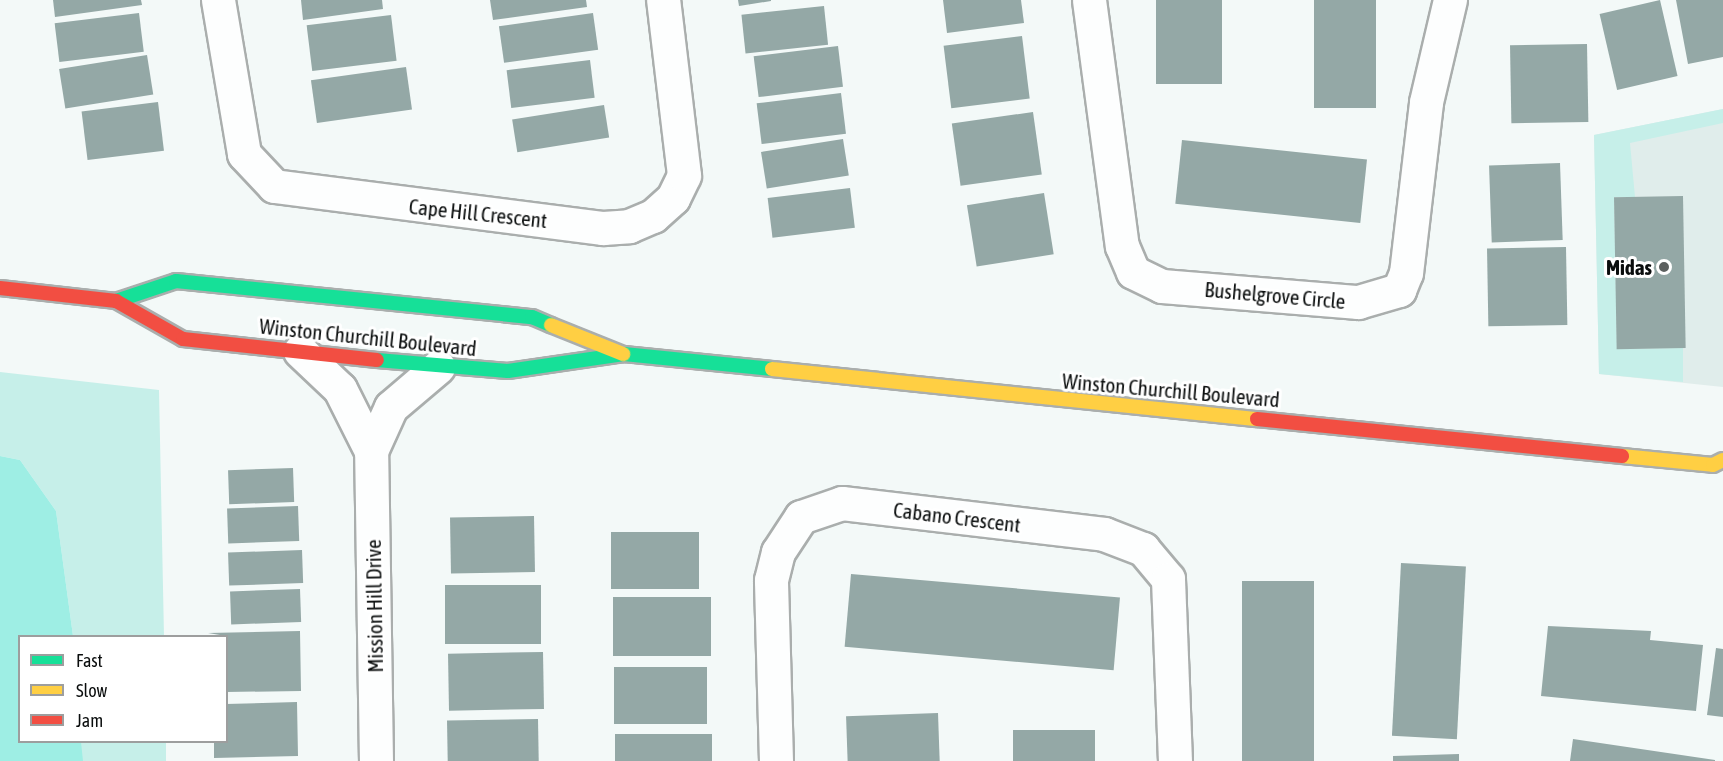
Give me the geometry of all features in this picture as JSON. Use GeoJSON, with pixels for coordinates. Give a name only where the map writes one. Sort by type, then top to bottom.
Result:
{"type":"FeatureCollection","features":[{"type":"Feature","properties":{"kind":"main road","name":"Winston Churchill Boulevard"},"geometry":{"type":"LineString","coordinates":[[116,301],[176,281],[532,317],[624,354]]}},
{"type":"Feature","properties":{"kind":"main road","name":"Winston Churchill Boulevard"},"geometry":{"type":"LineString","coordinates":[[0,288],[116,301],[183,339],[438,367],[508,371],[624,354],[1718,462],[1723,479]]}},
{"type":"Feature","properties":{"kind":"street","name":"Cape Hill Crescent"},"geometry":{"type":"LineString","coordinates":[[218,0],[244,154],[274,186],[603,228],[629,226],[653,216],[673,198],[684,175],[663,0]]}},
{"type":"Feature","properties":{"kind":"street","name":"Bushelgrove Circle"},"geometry":{"type":"LineString","coordinates":[[1089,0],[1122,246],[1133,272],[1162,286],[1358,302],[1399,290],[1406,273],[1425,102],[1450,0]]}},
{"type":"Feature","properties":{"kind":"street","name":"Mission Hill Drive"},"geometry":{"type":"LineString","coordinates":[[300,351],[340,389],[371,451]]}},
{"type":"Feature","properties":{"kind":"street","name":"Mission Hill Drive"},"geometry":{"type":"LineString","coordinates":[[376,761],[371,451],[391,407],[438,367]]}},
{"type":"Feature","properties":{"kind":"street","name":"Cabano Crescent"},"geometry":{"type":"LineString","coordinates":[[776,761],[771,580],[778,552],[801,518],[842,503],[1104,534],[1143,549],[1168,579],[1175,761]]}},
{"type":"Feature","properties":{"kind":"shaded area"},"geometry":{"type":"Polygon","coordinates":[[[1723,109],[1723,387],[1599,374],[1594,135],[1723,109]]]}},
{"type":"Feature","properties":{"kind":"shaded area"},"geometry":{"type":"Polygon","coordinates":[[[1723,109],[1723,123],[1630,143],[1635,197],[1614,197],[1617,349],[1683,348],[1683,382],[1599,374],[1594,135],[1723,109]]]}},
{"type":"Feature","properties":{"kind":"shaded area"},"geometry":{"type":"Polygon","coordinates":[[[0,372],[159,390],[164,635],[73,635],[56,511],[20,460],[0,456],[0,372]]]}},
{"type":"Feature","properties":{"kind":"shaded area"},"geometry":{"type":"Polygon","coordinates":[[[81,743],[166,743],[166,761],[81,761],[81,743]]]}},
{"type":"Feature","properties":{"kind":"water"},"geometry":{"type":"Polygon","coordinates":[[[0,456],[20,460],[56,511],[73,635],[18,635],[18,743],[81,743],[83,761],[0,761],[0,456]]]}},
{"type":"Feature","properties":{"kind":"building"},"geometry":{"type":"Polygon","coordinates":[[[53,0],[141,0],[142,5],[55,17],[53,0]]]}},
{"type":"Feature","properties":{"kind":"building"},"geometry":{"type":"Polygon","coordinates":[[[301,0],[382,0],[383,9],[303,20],[301,0]]]}},
{"type":"Feature","properties":{"kind":"building"},"geometry":{"type":"Polygon","coordinates":[[[490,0],[586,0],[587,7],[493,20],[490,0]]]}},
{"type":"Feature","properties":{"kind":"building"},"geometry":{"type":"Polygon","coordinates":[[[738,0],[771,0],[771,1],[739,6],[738,0]]]}},
{"type":"Feature","properties":{"kind":"building"},"geometry":{"type":"Polygon","coordinates":[[[943,0],[1021,0],[1024,23],[947,33],[943,0]]]}},
{"type":"Feature","properties":{"kind":"building"},"geometry":{"type":"Polygon","coordinates":[[[1156,0],[1222,0],[1222,84],[1156,84],[1156,0]]]}},
{"type":"Feature","properties":{"kind":"building"},"geometry":{"type":"Polygon","coordinates":[[[1314,0],[1376,0],[1376,108],[1314,108],[1314,0]]]}},
{"type":"Feature","properties":{"kind":"building"},"geometry":{"type":"Polygon","coordinates":[[[1660,0],[1678,76],[1617,90],[1600,14],[1660,0]]]}},
{"type":"Feature","properties":{"kind":"building"},"geometry":{"type":"Polygon","coordinates":[[[1676,0],[1723,0],[1723,57],[1688,64],[1676,0]]]}},
{"type":"Feature","properties":{"kind":"building"},"geometry":{"type":"Polygon","coordinates":[[[824,6],[828,45],[746,53],[741,15],[824,6]]]}},
{"type":"Feature","properties":{"kind":"building"},"geometry":{"type":"Polygon","coordinates":[[[139,13],[144,52],[59,62],[55,23],[139,13]]]}},
{"type":"Feature","properties":{"kind":"building"},"geometry":{"type":"Polygon","coordinates":[[[593,13],[598,50],[504,63],[499,26],[593,13]]]}},
{"type":"Feature","properties":{"kind":"building"},"geometry":{"type":"Polygon","coordinates":[[[391,15],[397,61],[312,71],[307,25],[391,15]]]}},
{"type":"Feature","properties":{"kind":"building"},"geometry":{"type":"Polygon","coordinates":[[[1022,36],[1030,99],[951,108],[944,46],[1022,36]]]}},
{"type":"Feature","properties":{"kind":"building"},"geometry":{"type":"Polygon","coordinates":[[[1587,44],[1588,122],[1511,123],[1510,45],[1587,44]]]}},
{"type":"Feature","properties":{"kind":"building"},"geometry":{"type":"Polygon","coordinates":[[[838,46],[843,87],[759,97],[754,56],[838,46]]]}},
{"type":"Feature","properties":{"kind":"building"},"geometry":{"type":"Polygon","coordinates":[[[147,55],[153,95],[65,108],[59,69],[147,55]]]}},
{"type":"Feature","properties":{"kind":"building"},"geometry":{"type":"Polygon","coordinates":[[[590,60],[595,98],[511,108],[507,70],[590,60]]]}},
{"type":"Feature","properties":{"kind":"building"},"geometry":{"type":"Polygon","coordinates":[[[406,67],[412,110],[317,123],[311,80],[406,67]]]}},
{"type":"Feature","properties":{"kind":"building"},"geometry":{"type":"Polygon","coordinates":[[[841,93],[846,134],[762,144],[757,103],[841,93]]]}},
{"type":"Feature","properties":{"kind":"building"},"geometry":{"type":"Polygon","coordinates":[[[158,102],[164,151],[88,160],[82,111],[158,102]]]}},
{"type":"Feature","properties":{"kind":"building"},"geometry":{"type":"Polygon","coordinates":[[[604,105],[609,138],[517,152],[512,120],[604,105]]]}},
{"type":"Feature","properties":{"kind":"building"},"geometry":{"type":"Polygon","coordinates":[[[1033,112],[1042,174],[961,186],[952,123],[1033,112]]]}},
{"type":"Feature","properties":{"kind":"building"},"geometry":{"type":"Polygon","coordinates":[[[843,139],[849,176],[767,189],[761,152],[843,139]]]}},
{"type":"Feature","properties":{"kind":"building"},"geometry":{"type":"Polygon","coordinates":[[[1182,140],[1367,159],[1360,223],[1175,204],[1182,140]]]}},
{"type":"Feature","properties":{"kind":"building"},"geometry":{"type":"Polygon","coordinates":[[[1560,163],[1563,240],[1492,242],[1489,165],[1560,163]]]}},
{"type":"Feature","properties":{"kind":"building"},"geometry":{"type":"Polygon","coordinates":[[[850,188],[855,228],[772,238],[768,198],[850,188]]]}},
{"type":"Feature","properties":{"kind":"building"},"geometry":{"type":"Polygon","coordinates":[[[1044,193],[1054,254],[977,266],[967,205],[1044,193]]]}},
{"type":"Feature","properties":{"kind":"building"},"geometry":{"type":"Polygon","coordinates":[[[1683,196],[1686,348],[1617,349],[1614,197],[1683,196]]]}},
{"type":"Feature","properties":{"kind":"building"},"geometry":{"type":"Polygon","coordinates":[[[1566,247],[1567,325],[1488,326],[1487,248],[1566,247]]]}},
{"type":"Feature","properties":{"kind":"building"},"geometry":{"type":"Polygon","coordinates":[[[293,468],[294,502],[229,504],[228,470],[293,468]]]}},
{"type":"Feature","properties":{"kind":"building"},"geometry":{"type":"Polygon","coordinates":[[[298,506],[299,541],[228,543],[227,508],[298,506]]]}},
{"type":"Feature","properties":{"kind":"building"},"geometry":{"type":"Polygon","coordinates":[[[534,516],[535,572],[451,573],[450,517],[534,516]]]}},
{"type":"Feature","properties":{"kind":"building"},"geometry":{"type":"Polygon","coordinates":[[[611,532],[699,532],[699,589],[611,589],[611,532]]]}},
{"type":"Feature","properties":{"kind":"building"},"geometry":{"type":"Polygon","coordinates":[[[302,550],[303,583],[229,586],[228,553],[302,550]]]}},
{"type":"Feature","properties":{"kind":"building"},"geometry":{"type":"Polygon","coordinates":[[[1401,563],[1466,566],[1457,739],[1392,736],[1401,563]]]}},
{"type":"Feature","properties":{"kind":"building"},"geometry":{"type":"Polygon","coordinates":[[[851,574],[1120,598],[1114,670],[845,647],[851,574]]]}},
{"type":"Feature","properties":{"kind":"building"},"geometry":{"type":"Polygon","coordinates":[[[1242,581],[1314,581],[1314,761],[1242,761],[1242,581]]]}},
{"type":"Feature","properties":{"kind":"building"},"geometry":{"type":"Polygon","coordinates":[[[445,585],[541,585],[541,644],[445,644],[445,585]]]}},
{"type":"Feature","properties":{"kind":"building"},"geometry":{"type":"Polygon","coordinates":[[[300,589],[301,622],[231,624],[230,591],[300,589]]]}},
{"type":"Feature","properties":{"kind":"building"},"geometry":{"type":"Polygon","coordinates":[[[613,597],[711,597],[711,656],[613,656],[613,597]]]}},
{"type":"Feature","properties":{"kind":"building"},"geometry":{"type":"Polygon","coordinates":[[[1548,626],[1651,631],[1650,640],[1703,645],[1696,711],[1541,696],[1548,626]]]}},
{"type":"Feature","properties":{"kind":"building"},"geometry":{"type":"Polygon","coordinates":[[[300,631],[301,691],[228,692],[228,635],[208,633],[300,631]]]}},
{"type":"Feature","properties":{"kind":"building"},"geometry":{"type":"Polygon","coordinates":[[[1716,648],[1723,649],[1723,717],[1707,715],[1716,648]]]}},
{"type":"Feature","properties":{"kind":"building"},"geometry":{"type":"Polygon","coordinates":[[[543,652],[544,709],[449,711],[448,654],[543,652]]]}},
{"type":"Feature","properties":{"kind":"building"},"geometry":{"type":"Polygon","coordinates":[[[614,667],[707,667],[707,724],[614,724],[614,667]]]}},
{"type":"Feature","properties":{"kind":"building"},"geometry":{"type":"Polygon","coordinates":[[[297,702],[298,756],[214,758],[214,743],[228,743],[228,704],[297,702]]]}},
{"type":"Feature","properties":{"kind":"building"},"geometry":{"type":"Polygon","coordinates":[[[938,713],[940,761],[848,761],[846,716],[938,713]]]}},
{"type":"Feature","properties":{"kind":"building"},"geometry":{"type":"Polygon","coordinates":[[[538,719],[539,761],[448,761],[447,721],[538,719]]]}},
{"type":"Feature","properties":{"kind":"building"},"geometry":{"type":"Polygon","coordinates":[[[1013,730],[1095,730],[1095,761],[1013,761],[1013,730]]]}},
{"type":"Feature","properties":{"kind":"building"},"geometry":{"type":"Polygon","coordinates":[[[615,734],[712,734],[712,761],[615,761],[615,734]]]}},
{"type":"Feature","properties":{"kind":"building"},"geometry":{"type":"Polygon","coordinates":[[[1573,739],[1715,760],[1715,761],[1570,761],[1573,739]]]}},
{"type":"Feature","properties":{"kind":"building"},"geometry":{"type":"Polygon","coordinates":[[[1459,754],[1459,761],[1393,761],[1393,756],[1459,754]]]}},
{"type":"Feature","properties":{"kind":"traffic: fast"},"geometry":{"type":"LineString","coordinates":[[116,301],[176,281],[532,317],[551,325]]}},
{"type":"Feature","properties":{"kind":"traffic: fast"},"geometry":{"type":"LineString","coordinates":[[377,360],[508,371],[624,354],[772,369]]}},
{"type":"Feature","properties":{"kind":"traffic: slow"},"geometry":{"type":"LineString","coordinates":[[551,325],[623,354]]}},
{"type":"Feature","properties":{"kind":"traffic: slow"},"geometry":{"type":"LineString","coordinates":[[772,369],[1257,419]]}},
{"type":"Feature","properties":{"kind":"traffic: slow"},"geometry":{"type":"LineString","coordinates":[[1622,456],[1713,465],[1723,460]]}},
{"type":"Feature","properties":{"kind":"traffic: jam"},"geometry":{"type":"LineString","coordinates":[[0,288],[116,301],[183,339],[377,360]]}},
{"type":"Feature","properties":{"kind":"traffic: jam"},"geometry":{"type":"LineString","coordinates":[[1257,419],[1622,456]]}},
{"type":"Feature","properties":{"kind":"place","name":"Midas"},"geometry":{"type":"Point","coordinates":[1664,267]}}]}
